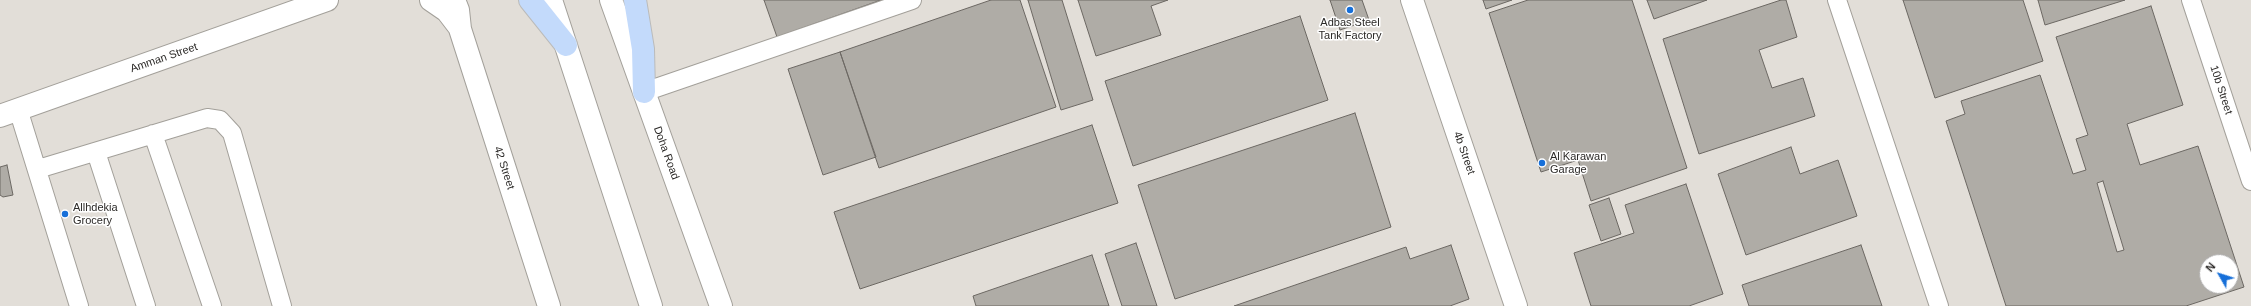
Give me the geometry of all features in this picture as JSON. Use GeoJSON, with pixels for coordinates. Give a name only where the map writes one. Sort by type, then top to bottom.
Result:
{"type":"FeatureCollection","features":[{"type":"Feature","properties":{"kind":"main road"},"geometry":{"type":"LineString","coordinates":[[530,0],[566,45]]}},
{"type":"Feature","properties":{"kind":"main road"},"geometry":{"type":"LineString","coordinates":[[635,0],[642,49],[644,92]]}},
{"type":"Feature","properties":{"kind":"street","name":"Amman Street"},"geometry":{"type":"LineString","coordinates":[[9,112],[327,0]]}},
{"type":"Feature","properties":{"kind":"street","name":"42 Street"},"geometry":{"type":"LineString","coordinates":[[431,0],[447,11],[460,29]]}},
{"type":"Feature","properties":{"kind":"street","name":"42 Street"},"geometry":{"type":"LineString","coordinates":[[454,0],[458,10],[460,29],[549,306]]}},
{"type":"Feature","properties":{"kind":"street"},"geometry":{"type":"LineString","coordinates":[[551,0],[650,306]]}},
{"type":"Feature","properties":{"kind":"street","name":"Doha Road"},"geometry":{"type":"LineString","coordinates":[[611,0],[720,306]]}},
{"type":"Feature","properties":{"kind":"street","name":"4b Street"},"geometry":{"type":"LineString","coordinates":[[1412,0],[1516,306]]}},
{"type":"Feature","properties":{"kind":"lane"},"geometry":{"type":"LineString","coordinates":[[644,92],[912,0]]}},
{"type":"Feature","properties":{"kind":"lane"},"geometry":{"type":"LineString","coordinates":[[1837,0],[1939,306]]}},
{"type":"Feature","properties":{"kind":"lane","name":"10b Street"},"geometry":{"type":"LineString","coordinates":[[2191,0],[2251,181]]}},
{"type":"Feature","properties":{"kind":"lane"},"geometry":{"type":"LineString","coordinates":[[9,112],[38,169],[79,306]]}},
{"type":"Feature","properties":{"kind":"lane"},"geometry":{"type":"LineString","coordinates":[[38,169],[207,118],[220,120],[232,133],[282,306]]}},
{"type":"Feature","properties":{"kind":"lane"},"geometry":{"type":"LineString","coordinates":[[153,134],[212,306]]}},
{"type":"Feature","properties":{"kind":"lane"},"geometry":{"type":"LineString","coordinates":[[96,152],[146,306]]}},
{"type":"Feature","properties":{"kind":"building"},"geometry":{"type":"Polygon","coordinates":[[[764,0],[881,0],[777,37],[764,0]]]}},
{"type":"Feature","properties":{"kind":"building"},"geometry":{"type":"Polygon","coordinates":[[[991,0],[1020,0],[1056,107],[879,168],[840,52],[991,0]]]}},
{"type":"Feature","properties":{"kind":"building"},"geometry":{"type":"Polygon","coordinates":[[[1028,0],[1062,0],[1093,100],[1061,110],[1028,0]]]}},
{"type":"Feature","properties":{"kind":"building"},"geometry":{"type":"Polygon","coordinates":[[[1078,0],[1168,0],[1151,6],[1161,35],[1096,56],[1078,0]]]}},
{"type":"Feature","properties":{"kind":"building","name":"Adbas Steel Tank Factory"},"geometry":{"type":"Polygon","coordinates":[[[1330,0],[1362,0],[1369,20],[1340,30],[1330,0]]]}},
{"type":"Feature","properties":{"kind":"building"},"geometry":{"type":"Polygon","coordinates":[[[1483,0],[1512,0],[1486,9],[1483,0]]]}},
{"type":"Feature","properties":{"kind":"building"},"geometry":{"type":"Polygon","coordinates":[[[1528,0],[1632,0],[1687,168],[1591,201],[1578,160],[1541,172],[1489,13],[1528,0]]]}},
{"type":"Feature","properties":{"kind":"building"},"geometry":{"type":"Polygon","coordinates":[[[1647,0],[1707,0],[1654,19],[1647,0]]]}},
{"type":"Feature","properties":{"kind":"building"},"geometry":{"type":"Polygon","coordinates":[[[1781,0],[1786,0],[1797,37],[1759,50],[1772,88],[1803,78],[1815,116],[1699,154],[1663,39],[1781,0]]]}},
{"type":"Feature","properties":{"kind":"building"},"geometry":{"type":"Polygon","coordinates":[[[1903,0],[2023,0],[2043,61],[1935,98],[1903,0]]]}},
{"type":"Feature","properties":{"kind":"building"},"geometry":{"type":"Polygon","coordinates":[[[2038,0],[2125,0],[2045,25],[2038,0]]]}},
{"type":"Feature","properties":{"kind":"building"},"geometry":{"type":"Polygon","coordinates":[[[2151,6],[2183,105],[2127,124],[2140,165],[2198,146],[2233,254],[2199,254],[2199,294],[2223,294],[2186,306],[2006,306],[1946,121],[1965,114],[1961,101],[2040,75],[2073,174],[2086,170],[2076,139],[2088,135],[2056,37],[2151,6]],[[2103,181],[2097,183],[2117,252],[2124,250],[2103,181]]]}},
{"type":"Feature","properties":{"kind":"building"},"geometry":{"type":"Polygon","coordinates":[[[1300,16],[1328,100],[1133,166],[1105,81],[1300,16]]]}},
{"type":"Feature","properties":{"kind":"building"},"geometry":{"type":"Polygon","coordinates":[[[840,52],[876,157],[823,175],[788,69],[840,52]]]}},
{"type":"Feature","properties":{"kind":"building"},"geometry":{"type":"Polygon","coordinates":[[[1355,113],[1391,227],[1175,299],[1138,185],[1355,113]]]}},
{"type":"Feature","properties":{"kind":"building"},"geometry":{"type":"Polygon","coordinates":[[[1092,125],[1118,203],[860,289],[834,212],[1092,125]]]}},
{"type":"Feature","properties":{"kind":"building"},"geometry":{"type":"Polygon","coordinates":[[[1791,147],[1800,174],[1838,160],[1857,216],[1746,255],[1718,174],[1791,147]]]}},
{"type":"Feature","properties":{"kind":"building"},"geometry":{"type":"Polygon","coordinates":[[[7,165],[13,195],[3,197],[0,195],[0,167],[7,165]]]}},
{"type":"Feature","properties":{"kind":"building"},"geometry":{"type":"Polygon","coordinates":[[[1686,184],[1723,294],[1689,306],[1591,306],[1574,253],[1634,233],[1625,205],[1686,184]]]}},
{"type":"Feature","properties":{"kind":"building"},"geometry":{"type":"Polygon","coordinates":[[[1609,198],[1621,234],[1601,241],[1589,205],[1609,198]]]}},
{"type":"Feature","properties":{"kind":"building"},"geometry":{"type":"Polygon","coordinates":[[[1136,243],[1157,306],[1122,306],[1105,254],[1136,243]]]}},
{"type":"Feature","properties":{"kind":"building"},"geometry":{"type":"Polygon","coordinates":[[[1451,245],[1469,299],[1450,306],[1234,306],[1406,247],[1410,259],[1451,245]]]}},
{"type":"Feature","properties":{"kind":"building"},"geometry":{"type":"Polygon","coordinates":[[[1861,245],[1882,306],[1749,306],[1742,285],[1861,245]]]}},
{"type":"Feature","properties":{"kind":"building"},"geometry":{"type":"Polygon","coordinates":[[[1092,255],[1109,306],[976,306],[973,296],[1092,255]]]}},
{"type":"Feature","properties":{"kind":"building"},"geometry":{"type":"Polygon","coordinates":[[[2239,272],[2244,287],[2239,289],[2239,272]]]}},
{"type":"Feature","properties":{"kind":"place","name":"Adbas Steel Tank Factory"},"geometry":{"type":"Point","coordinates":[1350,10]}},
{"type":"Feature","properties":{"kind":"place","name":"Al Karawan Garage"},"geometry":{"type":"Point","coordinates":[1542,163]}},
{"type":"Feature","properties":{"kind":"place","name":"Allhdekia Grocery"},"geometry":{"type":"Point","coordinates":[65,214]}}]}
